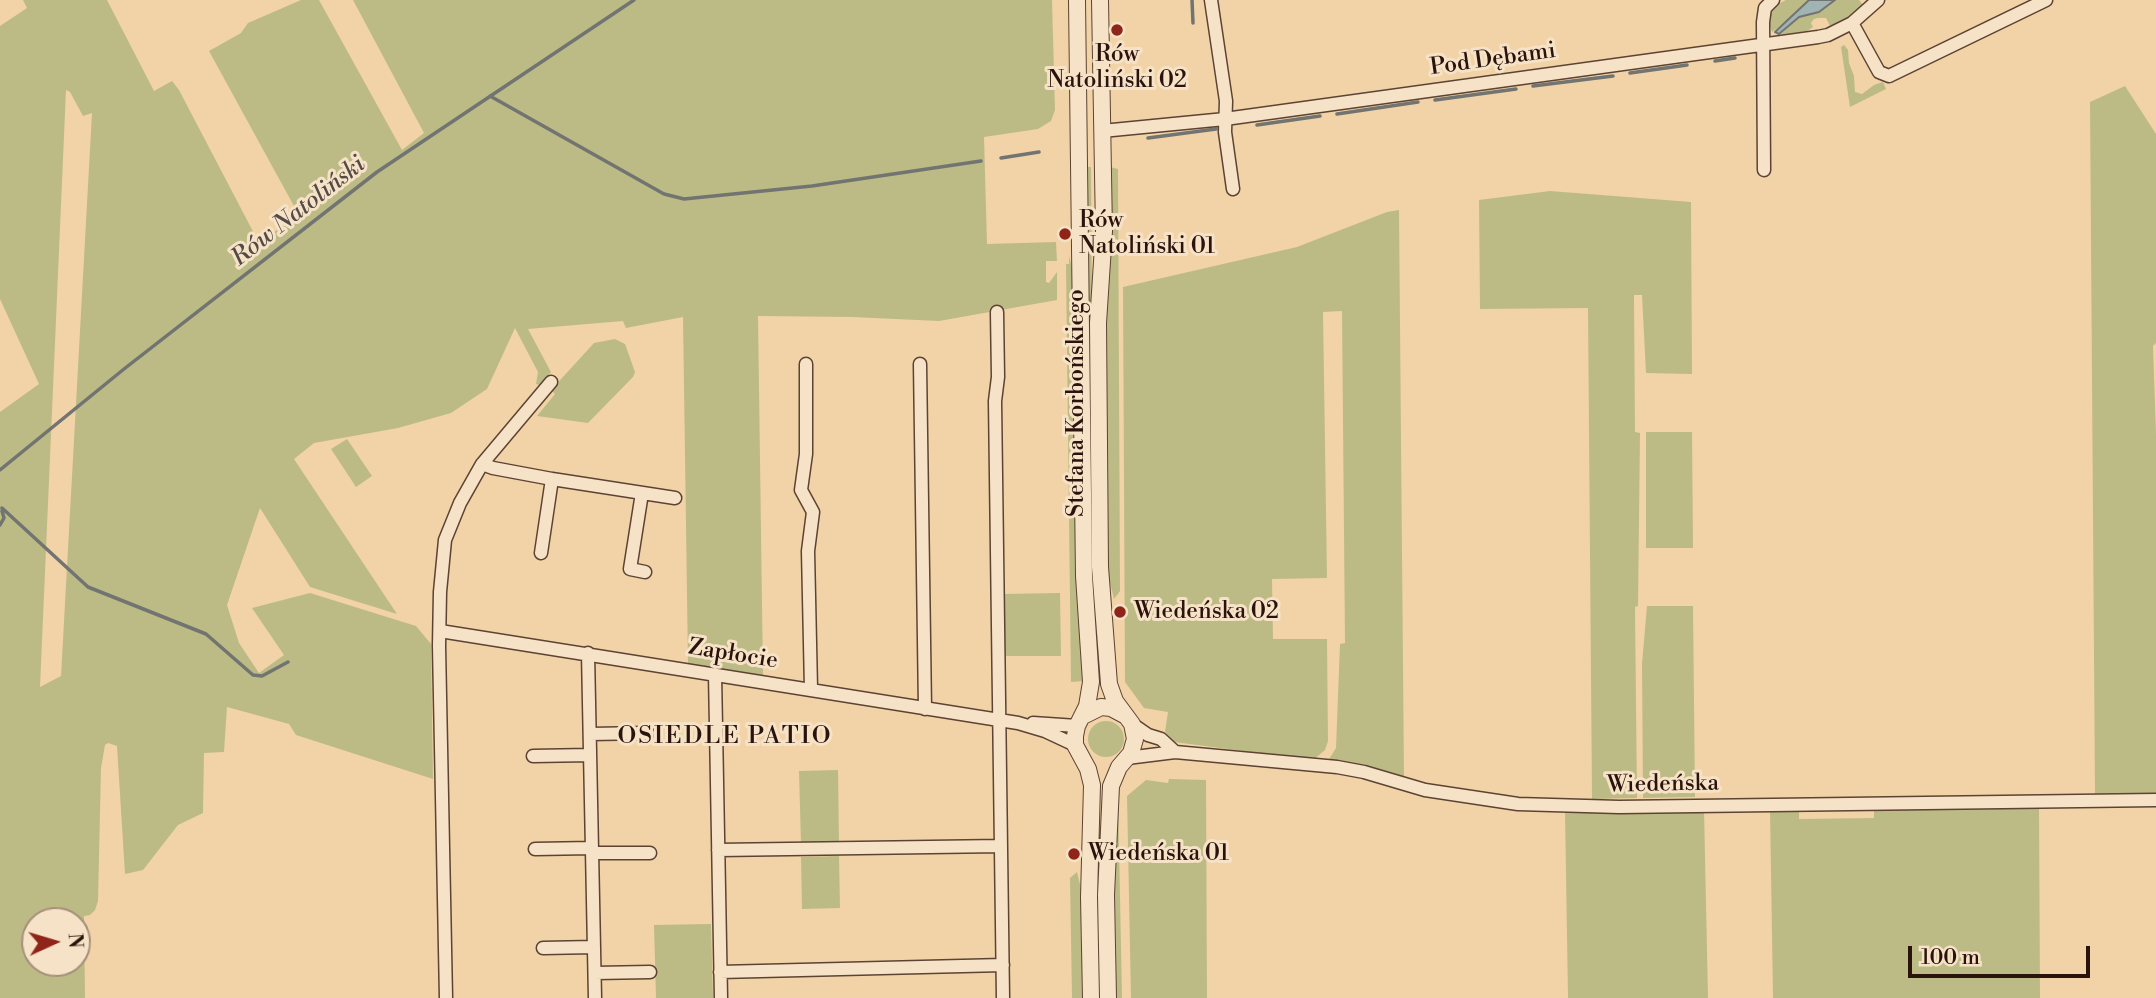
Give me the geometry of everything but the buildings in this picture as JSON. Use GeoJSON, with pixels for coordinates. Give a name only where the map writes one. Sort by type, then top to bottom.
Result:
{"type":"FeatureCollection","features":[{"type":"Feature","properties":{"kind":"street","name":"Stefana Korbońskiego"},"geometry":{"type":"LineString","coordinates":[[1077,0],[1084,576],[1091,682],[1090,695],[1080,721],[1079,752],[1092,785],[1089,897],[1091,998]]}},
{"type":"Feature","properties":{"kind":"street","name":"Stefana Korbońskiego"},"geometry":{"type":"LineString","coordinates":[[1100,0],[1104,231],[1098,323],[1100,567],[1109,684],[1115,701],[1130,721]]}},
{"type":"Feature","properties":{"kind":"street"},"geometry":{"type":"LineString","coordinates":[[1211,0],[1226,102],[1225,119],[1233,189]]}},
{"type":"Feature","properties":{"kind":"street"},"geometry":{"type":"LineString","coordinates":[[1764,170],[1763,43],[1766,8],[1773,0]]}},
{"type":"Feature","properties":{"kind":"street","name":"Pod Dębami"},"geometry":{"type":"LineString","coordinates":[[1102,131],[1225,119],[1828,34],[1852,23],[1878,0]]}},
{"type":"Feature","properties":{"kind":"street"},"geometry":{"type":"LineString","coordinates":[[1852,23],[1879,72],[1889,76],[2046,0]]}},
{"type":"Feature","properties":{"kind":"street"},"geometry":{"type":"LineString","coordinates":[[1079,134],[1102,131]]}},
{"type":"Feature","properties":{"kind":"street"},"geometry":{"type":"LineString","coordinates":[[997,312],[998,377],[995,401],[1003,998]]}},
{"type":"Feature","properties":{"kind":"street"},"geometry":{"type":"LineString","coordinates":[[806,364],[807,440],[801,490],[813,512],[808,551],[811,689]]}},
{"type":"Feature","properties":{"kind":"street"},"geometry":{"type":"LineString","coordinates":[[920,364],[925,709]]}},
{"type":"Feature","properties":{"kind":"street"},"geometry":{"type":"LineString","coordinates":[[446,998],[440,631],[440,592],[445,540],[460,503],[482,464],[551,382]]}},
{"type":"Feature","properties":{"kind":"street"},"geometry":{"type":"LineString","coordinates":[[482,464],[552,479],[675,498]]}},
{"type":"Feature","properties":{"kind":"street"},"geometry":{"type":"LineString","coordinates":[[541,553],[552,479]]}},
{"type":"Feature","properties":{"kind":"street"},"geometry":{"type":"LineString","coordinates":[[642,493],[630,569],[645,572]]}},
{"type":"Feature","properties":{"kind":"street","name":"Zapłocie"},"geometry":{"type":"LineString","coordinates":[[440,631],[1018,723],[1045,731],[1079,752]]}},
{"type":"Feature","properties":{"kind":"street"},"geometry":{"type":"LineString","coordinates":[[588,653],[595,998]]}},
{"type":"Feature","properties":{"kind":"street"},"geometry":{"type":"LineString","coordinates":[[715,674],[720,998]]}},
{"type":"Feature","properties":{"kind":"street"},"geometry":{"type":"LineString","coordinates":[[1080,721],[1091,710],[1111,708],[1130,721],[1135,739],[1111,786],[1106,895],[1108,998]]}},
{"type":"Feature","properties":{"kind":"street","name":"Zapłocie"},"geometry":{"type":"LineString","coordinates":[[1018,723],[1080,721]]}},
{"type":"Feature","properties":{"kind":"street","name":"Wiedeńska"},"geometry":{"type":"LineString","coordinates":[[1130,721],[1148,735],[1161,739],[1175,752]]}},
{"type":"Feature","properties":{"kind":"street"},"geometry":{"type":"LineString","coordinates":[[590,734],[648,733]]}},
{"type":"Feature","properties":{"kind":"street"},"geometry":{"type":"LineString","coordinates":[[1079,752],[1096,767],[1121,764],[1127,758]]}},
{"type":"Feature","properties":{"kind":"street","name":"Wiedeńska"},"geometry":{"type":"LineString","coordinates":[[1127,758],[1175,752],[1336,767],[1364,772],[1425,790],[1518,804],[1619,807],[2156,800]]}},
{"type":"Feature","properties":{"kind":"street"},"geometry":{"type":"LineString","coordinates":[[533,756],[590,755]]}},
{"type":"Feature","properties":{"kind":"street"},"geometry":{"type":"LineString","coordinates":[[718,850],[1001,846]]}},
{"type":"Feature","properties":{"kind":"street"},"geometry":{"type":"LineString","coordinates":[[535,849],[650,853]]}},
{"type":"Feature","properties":{"kind":"street"},"geometry":{"type":"LineString","coordinates":[[543,948],[594,947]]}},
{"type":"Feature","properties":{"kind":"street"},"geometry":{"type":"LineString","coordinates":[[720,972],[1003,965]]}},
{"type":"Feature","properties":{"kind":"street"},"geometry":{"type":"LineString","coordinates":[[595,973],[650,972]]}},
{"type":"Feature","properties":{"kind":"shaded area"},"geometry":{"type":"Polygon","coordinates":[[[23,0],[107,0],[154,91],[172,81],[179,90],[258,241],[300,217],[209,51],[241,33],[248,23],[301,0],[319,0],[402,150],[424,133],[353,0],[1052,0],[1055,110],[1051,121],[1038,129],[984,137],[987,244],[1056,242],[1057,261],[1046,261],[1046,282],[1049,283],[1057,272],[1057,300],[939,321],[758,316],[763,675],[688,664],[683,317],[626,328],[623,321],[528,329],[551,372],[540,385],[536,384],[538,372],[515,328],[487,389],[451,413],[398,428],[314,443],[294,459],[397,614],[310,587],[260,508],[227,605],[239,643],[259,673],[284,655],[252,608],[310,593],[416,626],[431,644],[433,779],[296,735],[289,724],[227,707],[224,752],[204,753],[203,813],[178,825],[143,870],[125,874],[117,746],[108,743],[105,745],[101,768],[98,901],[95,910],[91,914],[91,907],[21,907],[21,977],[85,977],[85,998],[0,998],[0,412],[39,384],[0,299],[0,26],[27,8],[23,0]],[[66,90],[40,687],[61,676],[92,113],[83,116],[70,92],[66,90]]]}},
{"type":"Feature","properties":{"kind":"shaded area"},"geometry":{"type":"Polygon","coordinates":[[[1786,0],[1809,0],[1772,32],[1769,16],[1776,5],[1786,0]]]}},
{"type":"Feature","properties":{"kind":"shaded area"},"geometry":{"type":"Polygon","coordinates":[[[1809,0],[1835,0],[1819,12],[1799,17],[1779,34],[1775,32],[1809,0]]]}},
{"type":"Feature","properties":{"kind":"shaded area"},"geometry":{"type":"Polygon","coordinates":[[[1835,0],[1859,0],[1863,5],[1857,12],[1830,26],[1826,18],[1818,18],[1814,19],[1811,23],[1813,27],[1807,31],[1780,35],[1799,17],[1819,12],[1835,0]]]}},
{"type":"Feature","properties":{"kind":"shaded area"},"geometry":{"type":"Polygon","coordinates":[[[1844,45],[1848,50],[1855,92],[1862,94],[1883,82],[1886,89],[1850,107],[1841,47],[1844,45]]]}},
{"type":"Feature","properties":{"kind":"shaded area"},"geometry":{"type":"Polygon","coordinates":[[[2125,86],[2156,134],[2156,343],[2153,346],[2156,434],[2156,795],[2095,795],[2090,102],[2125,86]]]}},
{"type":"Feature","properties":{"kind":"shaded area"},"geometry":{"type":"Polygon","coordinates":[[[1086,167],[1091,167],[1102,680],[1098,681],[1090,558],[1086,167]]]}},
{"type":"Feature","properties":{"kind":"shaded area"},"geometry":{"type":"Polygon","coordinates":[[[1110,167],[1118,169],[1120,591],[1114,599],[1107,571],[1105,319],[1110,167]]]}},
{"type":"Feature","properties":{"kind":"shaded area"},"geometry":{"type":"Polygon","coordinates":[[[1550,191],[1691,202],[1692,374],[1646,373],[1642,295],[1634,295],[1635,432],[1640,433],[1638,606],[1635,607],[1637,798],[1592,799],[1588,308],[1480,309],[1479,200],[1550,191]]]}},
{"type":"Feature","properties":{"kind":"shaded area"},"geometry":{"type":"Polygon","coordinates":[[[1399,210],[1404,779],[1328,761],[1336,748],[1340,644],[1345,643],[1342,311],[1323,312],[1327,578],[1272,579],[1273,639],[1327,639],[1328,741],[1325,750],[1313,760],[1174,742],[1165,732],[1168,712],[1144,708],[1125,682],[1123,287],[1297,247],[1387,212],[1399,210]]]}},
{"type":"Feature","properties":{"kind":"shaded area"},"geometry":{"type":"Polygon","coordinates":[[[1069,256],[1074,276],[1085,681],[1071,682],[1066,264],[1069,264],[1069,256]]]}},
{"type":"Feature","properties":{"kind":"shaded area"},"geometry":{"type":"Polygon","coordinates":[[[615,339],[625,344],[635,372],[588,423],[537,416],[555,394],[551,390],[594,343],[615,339]]]}},
{"type":"Feature","properties":{"kind":"shaded area"},"geometry":{"type":"Polygon","coordinates":[[[1646,432],[1692,432],[1693,548],[1646,548],[1646,432]]]}},
{"type":"Feature","properties":{"kind":"shaded area"},"geometry":{"type":"Polygon","coordinates":[[[347,439],[372,476],[356,487],[331,449],[347,439]]]}},
{"type":"Feature","properties":{"kind":"shaded area"},"geometry":{"type":"Polygon","coordinates":[[[1060,593],[1061,656],[1005,656],[1004,594],[1060,593]]]}},
{"type":"Feature","properties":{"kind":"shaded area"},"geometry":{"type":"Polygon","coordinates":[[[1647,606],[1693,606],[1695,797],[1643,798],[1642,664],[1647,606]]]}},
{"type":"Feature","properties":{"kind":"shaded area"},"geometry":{"type":"Polygon","coordinates":[[[1106,721],[1118,727],[1124,739],[1118,751],[1106,757],[1094,751],[1088,739],[1094,727],[1106,721]]]}},
{"type":"Feature","properties":{"kind":"shaded area"},"geometry":{"type":"Polygon","coordinates":[[[838,770],[839,843],[801,844],[799,771],[838,770]]]}},
{"type":"Feature","properties":{"kind":"shaded area"},"geometry":{"type":"Polygon","coordinates":[[[1169,779],[1206,780],[1207,998],[1131,998],[1127,796],[1146,780],[1168,783],[1169,779]]]}},
{"type":"Feature","properties":{"kind":"shaded area"},"geometry":{"type":"Polygon","coordinates":[[[1118,795],[1122,998],[1114,998],[1112,887],[1118,795]]]}},
{"type":"Feature","properties":{"kind":"shaded area"},"geometry":{"type":"Polygon","coordinates":[[[2039,806],[2040,998],[1773,998],[1770,809],[1799,808],[1799,819],[1874,818],[1874,807],[2039,806]]]}},
{"type":"Feature","properties":{"kind":"shaded area"},"geometry":{"type":"Polygon","coordinates":[[[1704,809],[1708,998],[1568,998],[1565,811],[1704,809]]]}},
{"type":"Feature","properties":{"kind":"shaded area"},"geometry":{"type":"Polygon","coordinates":[[[839,856],[840,908],[802,909],[801,857],[839,856]]]}},
{"type":"Feature","properties":{"kind":"shaded area"},"geometry":{"type":"Polygon","coordinates":[[[1077,872],[1083,897],[1084,998],[1072,998],[1070,878],[1077,872]]]}},
{"type":"Feature","properties":{"kind":"shaded area"},"geometry":{"type":"Polygon","coordinates":[[[711,924],[713,998],[656,998],[654,925],[711,924]]]}},
{"type":"Feature","properties":{"kind":"waterway","name":"Rów Natoliński"},"geometry":{"type":"LineString","coordinates":[[0,470],[124,369],[377,172],[634,0]]}},
{"type":"Feature","properties":{"kind":"waterway"},"geometry":{"type":"LineString","coordinates":[[1192,0],[1193,23]]}},
{"type":"Feature","properties":{"kind":"waterway"},"geometry":{"type":"LineString","coordinates":[[1715,61],[1735,58]]}},
{"type":"Feature","properties":{"kind":"waterway"},"geometry":{"type":"LineString","coordinates":[[1630,73],[1687,65]]}},
{"type":"Feature","properties":{"kind":"waterway"},"geometry":{"type":"LineString","coordinates":[[1533,86],[1613,76]]}},
{"type":"Feature","properties":{"kind":"waterway"},"geometry":{"type":"LineString","coordinates":[[1435,100],[1516,89]]}},
{"type":"Feature","properties":{"kind":"waterway"},"geometry":{"type":"LineString","coordinates":[[490,96],[664,194],[684,199],[812,186],[981,161]]}},
{"type":"Feature","properties":{"kind":"waterway"},"geometry":{"type":"LineString","coordinates":[[1337,114],[1418,102]]}},
{"type":"Feature","properties":{"kind":"waterway"},"geometry":{"type":"LineString","coordinates":[[1257,125],[1320,116]]}},
{"type":"Feature","properties":{"kind":"waterway"},"geometry":{"type":"LineString","coordinates":[[1148,138],[1216,129]]}},
{"type":"Feature","properties":{"kind":"waterway"},"geometry":{"type":"LineString","coordinates":[[1001,158],[1039,152]]}},
{"type":"Feature","properties":{"kind":"waterway"},"geometry":{"type":"LineString","coordinates":[[2,508],[88,587],[206,634],[253,675],[262,676],[288,662]]}},
{"type":"Feature","properties":{"kind":"waterway"},"geometry":{"type":"LineString","coordinates":[[0,525],[4,518],[2,511]]}},
{"type":"Feature","properties":{"kind":"place","name":"Rów Natoliński 02"},"geometry":{"type":"Point","coordinates":[1117,30]}},
{"type":"Feature","properties":{"kind":"place","name":"Rów Natoliński 01"},"geometry":{"type":"Point","coordinates":[1065,234]}},
{"type":"Feature","properties":{"kind":"place","name":"Wiedeńska 02"},"geometry":{"type":"Point","coordinates":[1120,612]}},
{"type":"Feature","properties":{"kind":"place","name":"Wiedeńska 01"},"geometry":{"type":"Point","coordinates":[1074,854]}},
{"type":"Feature","properties":{"kind":"district","name":"OSIEDLE PATIO"},"geometry":{"type":"Point","coordinates":[725,737]}}]}
